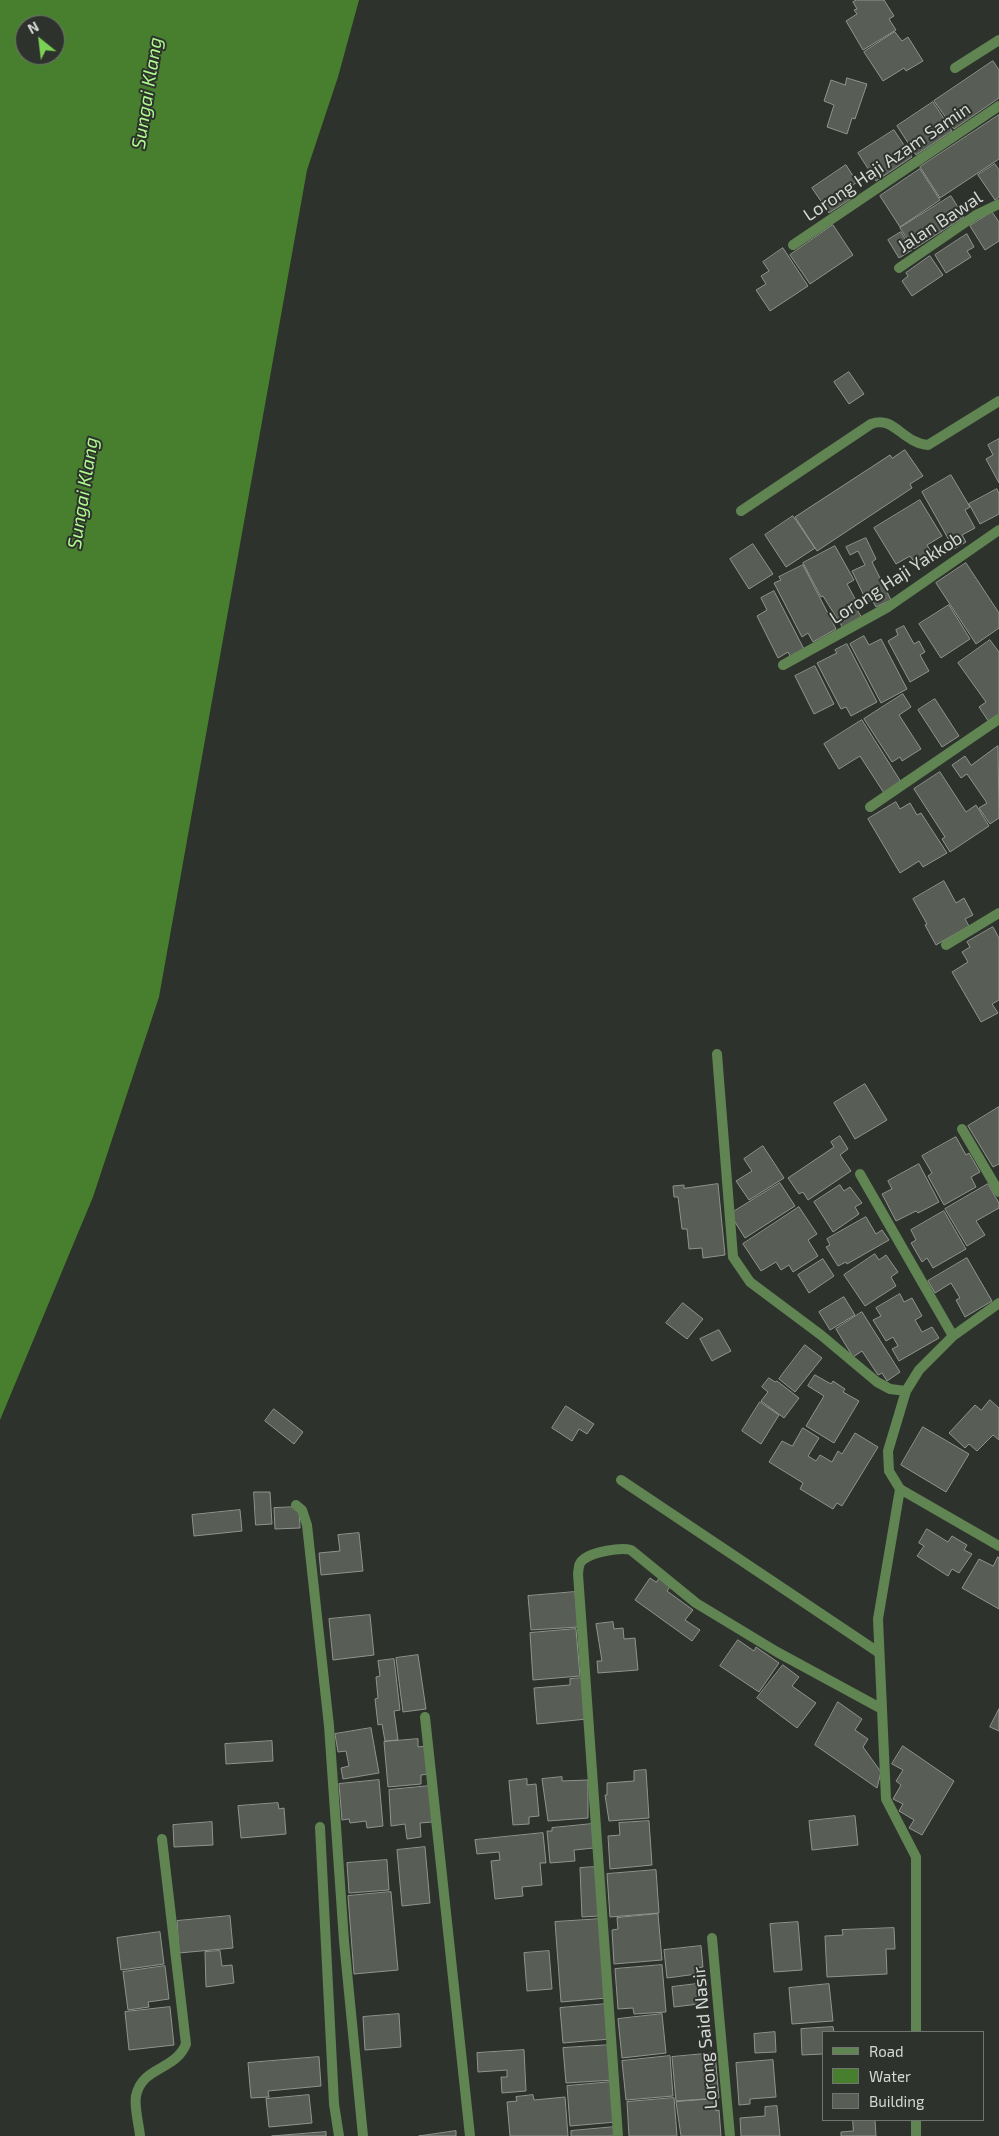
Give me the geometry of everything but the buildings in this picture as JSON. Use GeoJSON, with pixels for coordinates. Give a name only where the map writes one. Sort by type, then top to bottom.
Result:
{"type":"FeatureCollection","features":[{"type":"Feature","properties":{"kind":"street"},"geometry":{"type":"LineString","coordinates":[[954,68],[999,40]]}},
{"type":"Feature","properties":{"kind":"street","name":"Lorong Haji Azam Samin"},"geometry":{"type":"LineString","coordinates":[[792,245],[999,106]]}},
{"type":"Feature","properties":{"kind":"street","name":"Jalan Bawal"},"geometry":{"type":"LineString","coordinates":[[899,268],[976,215],[999,204]]}},
{"type":"Feature","properties":{"kind":"street"},"geometry":{"type":"LineString","coordinates":[[740,511],[871,424],[881,420],[886,421],[906,438],[919,444],[928,445],[999,401]]}},
{"type":"Feature","properties":{"kind":"street","name":"Lorong Haji Yakkob"},"geometry":{"type":"LineString","coordinates":[[783,665],[888,607],[999,530]]}},
{"type":"Feature","properties":{"kind":"street"},"geometry":{"type":"LineString","coordinates":[[870,807],[999,719]]}},
{"type":"Feature","properties":{"kind":"street"},"geometry":{"type":"LineString","coordinates":[[946,945],[999,913]]}},
{"type":"Feature","properties":{"kind":"street"},"geometry":{"type":"LineString","coordinates":[[717,1054],[733,1257],[750,1282],[821,1334],[877,1382],[890,1389],[906,1391]]}},
{"type":"Feature","properties":{"kind":"street"},"geometry":{"type":"LineString","coordinates":[[962,1129],[999,1192]]}},
{"type":"Feature","properties":{"kind":"street"},"geometry":{"type":"LineString","coordinates":[[860,1174],[953,1336]]}},
{"type":"Feature","properties":{"kind":"street"},"geometry":{"type":"LineString","coordinates":[[999,1303],[953,1336],[920,1370],[906,1391],[888,1450],[889,1471],[900,1489],[999,1546]]}},
{"type":"Feature","properties":{"kind":"street"},"geometry":{"type":"LineString","coordinates":[[621,1480],[878,1652]]}},
{"type":"Feature","properties":{"kind":"street"},"geometry":{"type":"LineString","coordinates":[[900,1489],[880,1599],[878,1652],[886,1799],[916,1857],[916,2031]]}},
{"type":"Feature","properties":{"kind":"street"},"geometry":{"type":"LineString","coordinates":[[296,1505],[302,1510],[307,1525],[329,1726],[344,1940],[362,2136]]}},
{"type":"Feature","properties":{"kind":"street"},"geometry":{"type":"LineString","coordinates":[[618,2136],[579,1565],[584,1559],[613,1550],[622,1548],[631,1550],[696,1603],[777,1652],[882,1708]]}},
{"type":"Feature","properties":{"kind":"street"},"geometry":{"type":"LineString","coordinates":[[425,1717],[470,2136]]}},
{"type":"Feature","properties":{"kind":"street"},"geometry":{"type":"LineString","coordinates":[[320,1828],[334,2104],[339,2136]]}},
{"type":"Feature","properties":{"kind":"street"},"geometry":{"type":"LineString","coordinates":[[140,2136],[136,2098],[143,2079],[182,2055],[186,2044],[162,1839]]}},
{"type":"Feature","properties":{"kind":"street","name":"Lorong Said Nasir"},"geometry":{"type":"LineString","coordinates":[[712,1938],[730,2136]]}},
{"type":"Feature","properties":{"kind":"street"},"geometry":{"type":"LineString","coordinates":[[916,2121],[916,2136]]}},
{"type":"Feature","properties":{"kind":"water","name":"Sungai Klang"},"geometry":{"type":"Polygon","coordinates":[[[0,0],[359,0],[338,77],[307,170],[159,997],[93,1197],[0,1420],[0,0]]]}}]}
